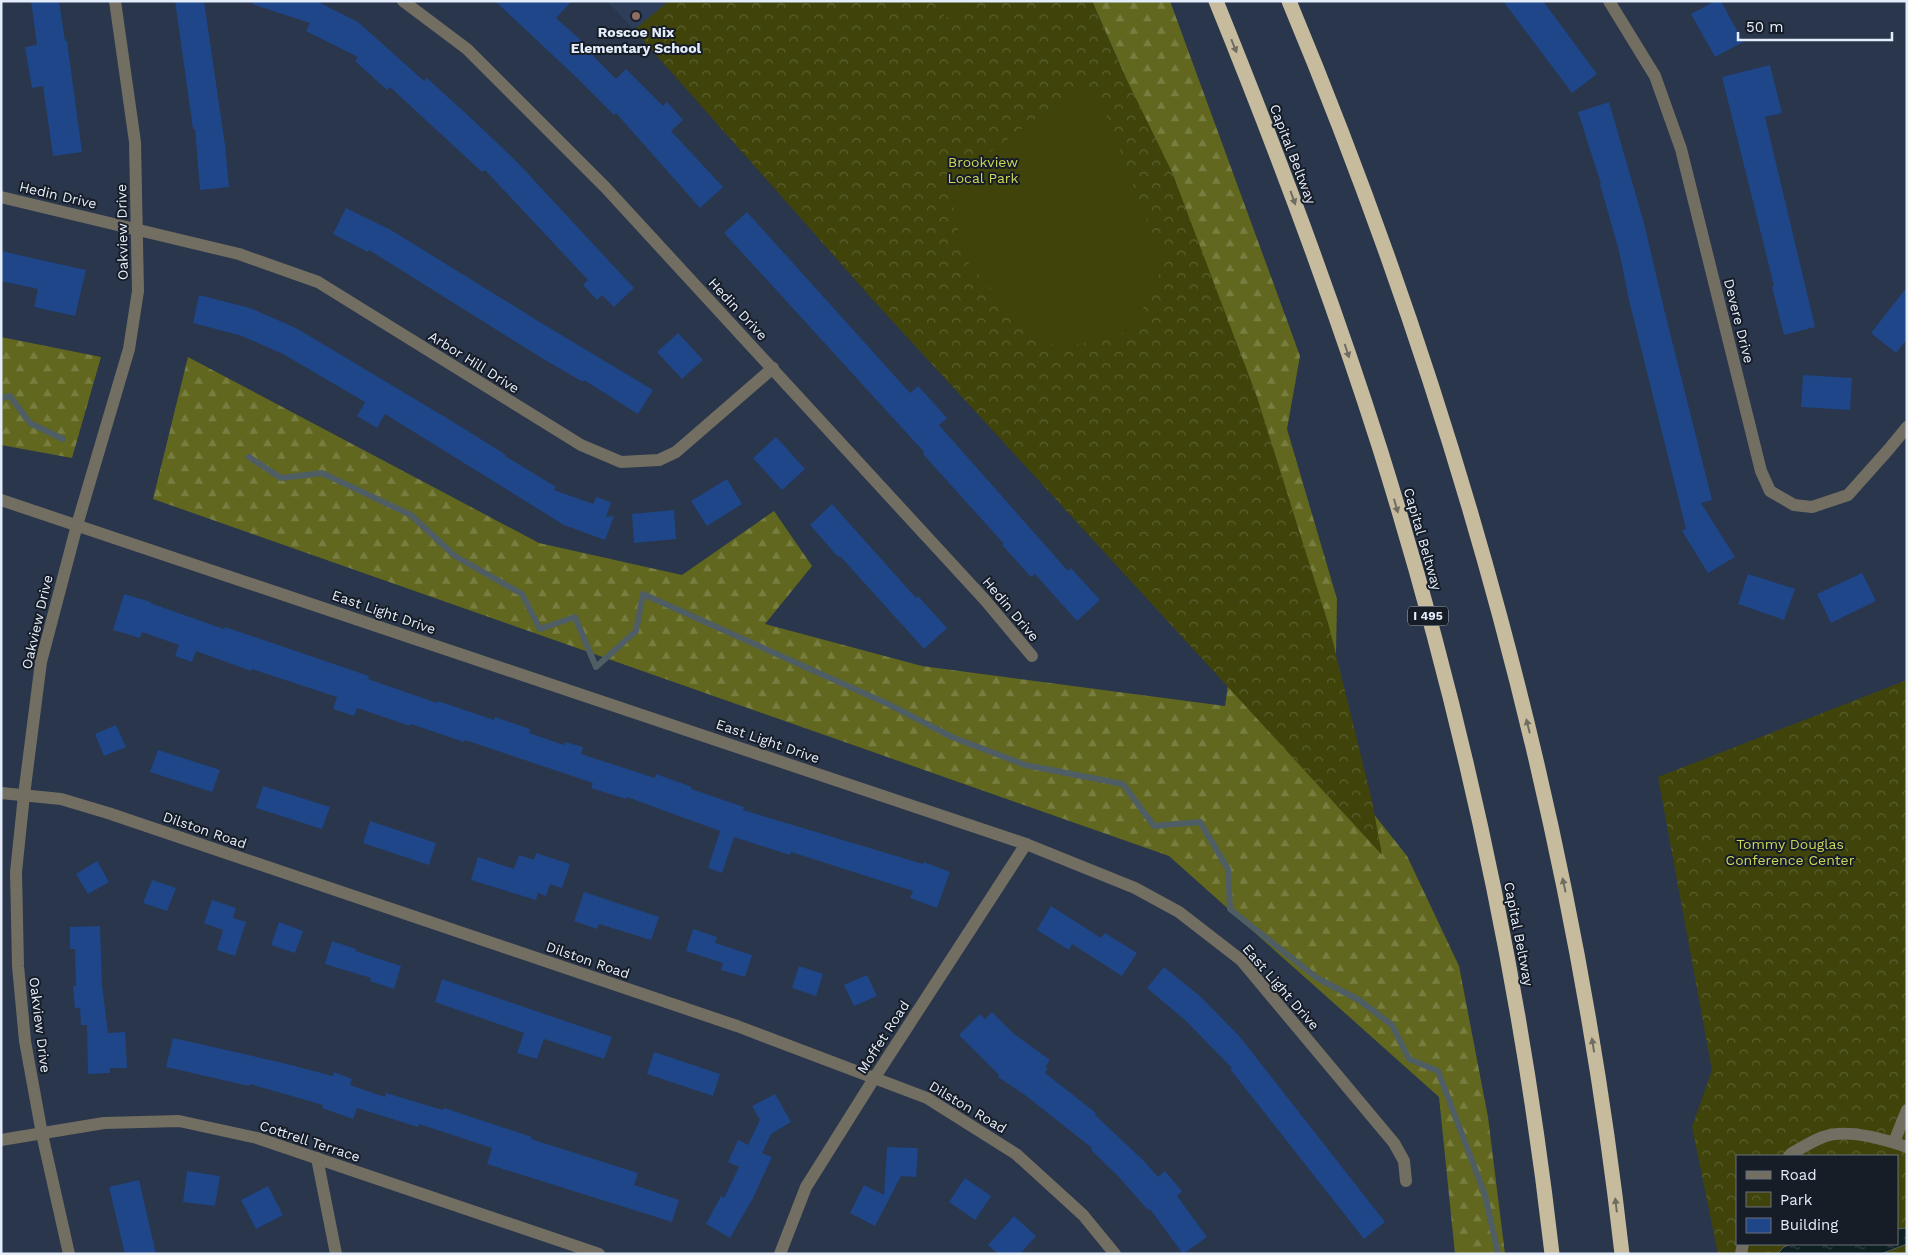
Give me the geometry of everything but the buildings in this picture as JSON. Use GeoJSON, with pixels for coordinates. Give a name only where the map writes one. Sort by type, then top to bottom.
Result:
{"type":"FeatureCollection","features":[{"type":"Feature","properties":{"kind":"highway","name":"Capital Beltway"},"geometry":{"type":"LineString","coordinates":[[1216,1],[1288,184],[1340,330],[1380,450],[1452,706],[1481,827],[1516,998],[1533,1108],[1552,1254]]}},
{"type":"Feature","properties":{"kind":"highway"},"geometry":{"type":"LineString","coordinates":[[1289,1],[1351,157],[1406,310],[1445,430],[1519,688],[1546,799],[1585,996],[1616,1200],[1622,1254]]}},
{"type":"Feature","properties":{"kind":"street","name":"Oakview Drive"},"geometry":{"type":"LineString","coordinates":[[69,1254],[42,1134],[24,1041],[18,966],[16,872],[41,662],[77,525],[129,349],[138,291],[135,142],[115,1]]}},
{"type":"Feature","properties":{"kind":"street","name":"Hedin Drive"},"geometry":{"type":"LineString","coordinates":[[403,1],[467,49],[605,187],[985,600],[1032,656]]}},
{"type":"Feature","properties":{"kind":"street","name":"Devere Drive"},"geometry":{"type":"LineString","coordinates":[[1609,1],[1655,76],[1681,149],[1761,471],[1770,491],[1794,505],[1812,507],[1848,495],[1907,427]]}},
{"type":"Feature","properties":{"kind":"street","name":"Hedin Drive"},"geometry":{"type":"LineString","coordinates":[[1,197],[138,230]]}},
{"type":"Feature","properties":{"kind":"street","name":"Arbor Hill Drive"},"geometry":{"type":"LineString","coordinates":[[138,230],[239,254],[318,282],[581,445],[621,462],[659,460],[676,452],[773,368]]}},
{"type":"Feature","properties":{"kind":"street","name":"East Light Drive"},"geometry":{"type":"LineString","coordinates":[[1,500],[1026,844],[1135,888],[1180,912],[1241,960],[1394,1143],[1404,1161],[1406,1181]]}},
{"type":"Feature","properties":{"kind":"street","name":"Dilston Road"},"geometry":{"type":"LineString","coordinates":[[1,793],[61,799],[108,813],[727,1023],[927,1098],[1016,1154],[1082,1215],[1115,1254]]}},
{"type":"Feature","properties":{"kind":"street","name":"Moffet Road"},"geometry":{"type":"LineString","coordinates":[[780,1254],[806,1186],[1026,844]]}},
{"type":"Feature","properties":{"kind":"street"},"geometry":{"type":"LineString","coordinates":[[1894,1142],[1907,1110]]}},
{"type":"Feature","properties":{"kind":"street","name":"Cottrell Terrace"},"geometry":{"type":"LineString","coordinates":[[1,1140],[104,1123],[179,1121],[257,1138],[600,1254]]}},
{"type":"Feature","properties":{"kind":"street"},"geometry":{"type":"LineString","coordinates":[[1790,1155],[1825,1136],[1849,1133],[1894,1142],[1907,1147]]}},
{"type":"Feature","properties":{"kind":"street"},"geometry":{"type":"LineString","coordinates":[[317,1158],[336,1254]]}},
{"type":"Feature","properties":{"kind":"shaded area","name":"Roscoe Nix Elementary School"},"geometry":{"type":"Polygon","coordinates":[[[607,1],[669,1],[634,30],[607,1]]]}},
{"type":"Feature","properties":{"kind":"green space","name":"Brookview Local Park"},"geometry":{"type":"Polygon","coordinates":[[[669,1],[739,1],[741,4],[744,1],[1092,1],[1125,76],[1172,172],[1257,397],[1329,626],[1372,801],[1382,855],[874,301],[634,30],[669,1]]]}},
{"type":"Feature","properties":{"kind":"green space"},"geometry":{"type":"Polygon","coordinates":[[[933,1],[968,1],[946,18],[933,1]]]}},
{"type":"Feature","properties":{"kind":"green space"},"geometry":{"type":"Polygon","coordinates":[[[1092,1],[1170,1],[1300,356],[1287,429],[1337,599],[1334,764],[1407,856],[1459,966],[1488,1117],[1505,1254],[1455,1254],[1439,1097],[1169,856],[153,499],[188,357],[539,543],[682,575],[774,511],[812,566],[765,624],[922,666],[1225,706],[1232,656],[1125,76],[1092,1]]]}},
{"type":"Feature","properties":{"kind":"green space"},"geometry":{"type":"Polygon","coordinates":[[[1081,85],[1096,90],[1164,263],[1133,330],[1059,349],[1014,315],[964,257],[948,183],[1081,85]]]}},
{"type":"Feature","properties":{"kind":"green space"},"geometry":{"type":"Polygon","coordinates":[[[1,337],[101,357],[72,458],[1,445],[1,337]]]}},
{"type":"Feature","properties":{"kind":"green space","name":"Tommy Douglas Conference Center"},"geometry":{"type":"Polygon","coordinates":[[[1907,680],[1907,1254],[1718,1254],[1692,1127],[1712,1070],[1658,777],[1907,680]]]}},
{"type":"Feature","properties":{"kind":"water"},"geometry":{"type":"Polygon","coordinates":[[[1907,1228],[1907,1244],[1881,1254],[1777,1254],[1789,1245],[1898,1245],[1898,1229],[1907,1228]]]}},
{"type":"Feature","properties":{"kind":"waterway"},"geometry":{"type":"LineString","coordinates":[[1,398],[10,396],[30,423],[63,439]]}},
{"type":"Feature","properties":{"kind":"waterway"},"geometry":{"type":"LineString","coordinates":[[249,457],[281,478],[322,473],[411,515],[455,556],[522,594],[540,629],[575,617],[596,667],[636,631],[643,594],[888,704],[952,737],[1025,765],[1123,784],[1154,826],[1200,822],[1228,869],[1230,909],[1317,978],[1359,1000],[1392,1025],[1409,1059],[1438,1071],[1485,1195],[1498,1254]]}},
{"type":"Feature","properties":{"kind":"place","name":"Roscoe Nix Elementary School"},"geometry":{"type":"Point","coordinates":[636,16]}}]}
